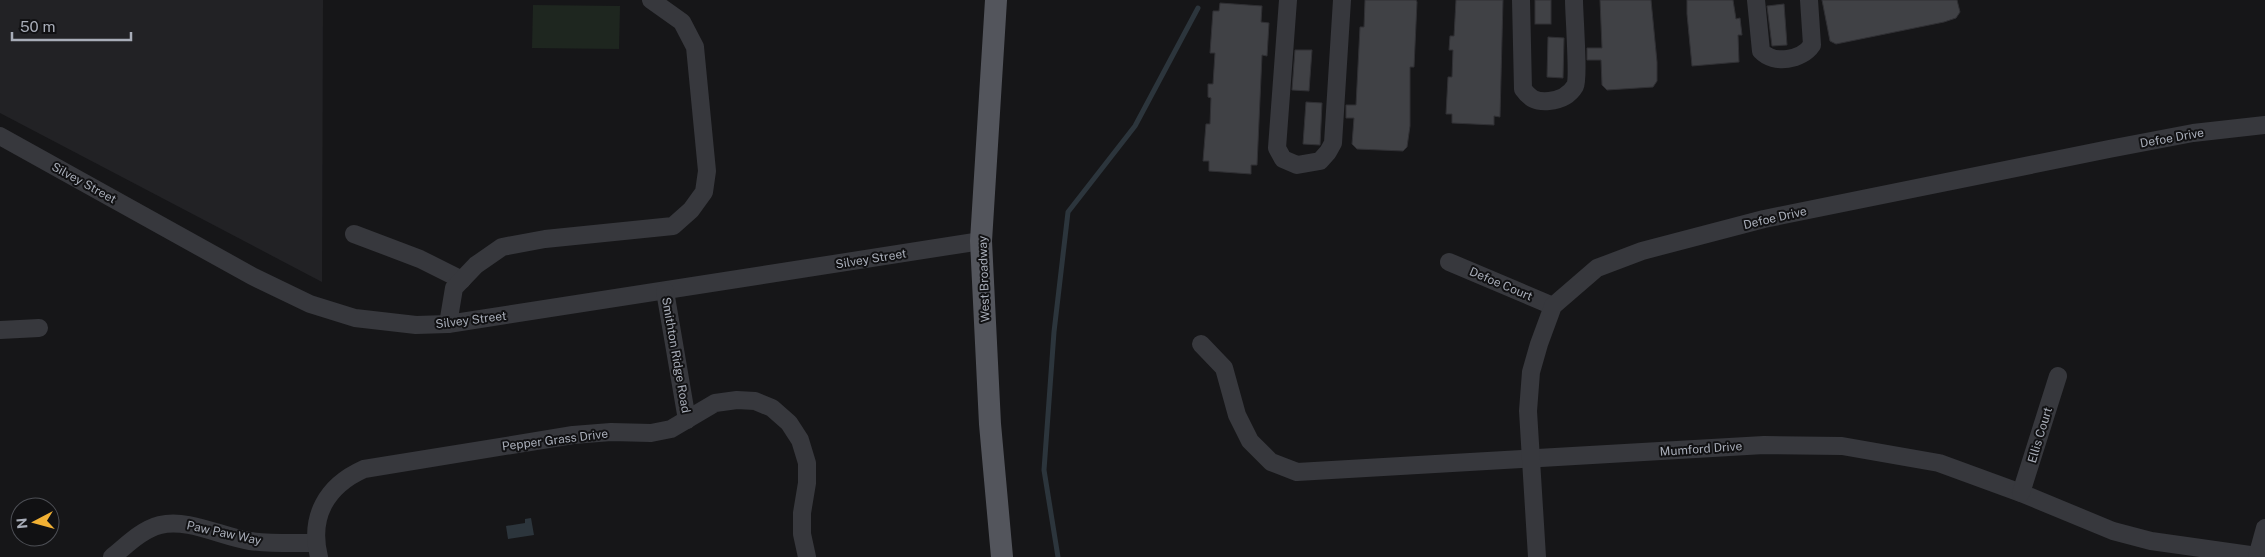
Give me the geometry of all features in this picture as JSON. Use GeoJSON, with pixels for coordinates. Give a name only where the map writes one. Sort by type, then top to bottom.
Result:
{"type":"FeatureCollection","features":[{"type":"Feature","properties":{"kind":"main road","name":"West Broadway"},"geometry":{"type":"LineString","coordinates":[[996,0],[982,241],[990,424],[1002,557]]}},
{"type":"Feature","properties":{"kind":"street"},"geometry":{"type":"LineString","coordinates":[[448,324],[454,288],[476,265],[502,247],[545,239],[673,226],[691,210],[704,192],[707,171],[695,47],[682,22],[651,0]]}},
{"type":"Feature","properties":{"kind":"street"},"geometry":{"type":"LineString","coordinates":[[1288,0],[1277,148],[1283,159],[1297,165],[1320,161],[1333,143],[1342,0]]}},
{"type":"Feature","properties":{"kind":"street"},"geometry":{"type":"LineString","coordinates":[[1521,0],[1523,89],[1530,99],[1542,101],[1553,101],[1567,96],[1576,84],[1574,0]]}},
{"type":"Feature","properties":{"kind":"street"},"geometry":{"type":"LineString","coordinates":[[1756,0],[1760,51],[1766,56],[1776,59],[1802,56],[1812,45],[1809,0]]}},
{"type":"Feature","properties":{"kind":"street","name":"Defoe Drive"},"geometry":{"type":"LineString","coordinates":[[1537,557],[1528,410],[1531,372],[1553,306],[1597,268],[1642,251],[1745,224],[2193,133],[2265,126]]}},
{"type":"Feature","properties":{"kind":"street","name":"Silvey Street"},"geometry":{"type":"LineString","coordinates":[[0,136],[252,276],[310,304],[355,318],[416,325],[448,324],[982,241]]}},
{"type":"Feature","properties":{"kind":"street"},"geometry":{"type":"LineString","coordinates":[[354,234],[420,259],[462,280]]}},
{"type":"Feature","properties":{"kind":"street","name":"Defoe Court"},"geometry":{"type":"LineString","coordinates":[[1448,262],[1553,306]]}},
{"type":"Feature","properties":{"kind":"street","name":"Smithton Ridge Road"},"geometry":{"type":"LineString","coordinates":[[665,291],[688,420]]}},
{"type":"Feature","properties":{"kind":"street"},"geometry":{"type":"LineString","coordinates":[[0,330],[39,328]]}},
{"type":"Feature","properties":{"kind":"street","name":"Mumford Drive"},"geometry":{"type":"LineString","coordinates":[[1201,344],[1224,368],[1237,415],[1250,441],[1271,462],[1297,472],[1531,460],[1764,445],[1842,446],[1939,463],[2022,493],[2113,531],[2151,542],[2257,557]]}},
{"type":"Feature","properties":{"kind":"street","name":"Ellis Court"},"geometry":{"type":"LineString","coordinates":[[2022,493],[2058,376]]}},
{"type":"Feature","properties":{"kind":"street","name":"Pepper Grass Drive"},"geometry":{"type":"LineString","coordinates":[[317,550],[316,523],[324,503],[344,479],[364,469],[573,435],[612,432],[651,433],[671,429],[715,403],[755,401],[772,408],[788,423],[800,440],[807,463],[802,534],[807,557]]}},
{"type":"Feature","properties":{"kind":"street","name":"Paw Paw Way"},"geometry":{"type":"LineString","coordinates":[[112,557],[140,534],[160,525],[178,523],[249,540],[317,550]]}},
{"type":"Feature","properties":{"kind":"street"},"geometry":{"type":"LineString","coordinates":[[2257,557],[2265,528]]}},
{"type":"Feature","properties":{"kind":"shaded area"},"geometry":{"type":"Polygon","coordinates":[[[0,0],[323,0],[322,282],[0,113],[0,0]]]}},
{"type":"Feature","properties":{"kind":"shaded area"},"geometry":{"type":"Polygon","coordinates":[[[533,5],[620,6],[619,49],[532,48],[533,5]]]}},
{"type":"Feature","properties":{"kind":"shaded area"},"geometry":{"type":"Polygon","coordinates":[[[531,518],[534,535],[508,539],[506,526],[525,523],[525,519],[531,518]]]}},
{"type":"Feature","properties":{"kind":"building"},"geometry":{"type":"Polygon","coordinates":[[[1365,0],[1416,0],[1417,2],[1414,67],[1410,67],[1410,126],[1407,147],[1403,151],[1357,149],[1352,144],[1354,118],[1346,118],[1346,105],[1356,105],[1360,27],[1364,27],[1365,0]]]}},
{"type":"Feature","properties":{"kind":"building"},"geometry":{"type":"Polygon","coordinates":[[[1456,0],[1503,0],[1500,117],[1494,116],[1494,125],[1452,123],[1452,114],[1446,114],[1448,77],[1452,77],[1453,50],[1449,50],[1450,36],[1454,36],[1456,0]]]}},
{"type":"Feature","properties":{"kind":"building"},"geometry":{"type":"Polygon","coordinates":[[[1535,0],[1551,0],[1551,24],[1535,24],[1535,0]]]}},
{"type":"Feature","properties":{"kind":"building"},"geometry":{"type":"Polygon","coordinates":[[[1600,0],[1651,0],[1657,62],[1657,81],[1653,87],[1607,90],[1602,85],[1601,60],[1587,60],[1587,48],[1602,48],[1600,0]]]}},
{"type":"Feature","properties":{"kind":"building"},"geometry":{"type":"Polygon","coordinates":[[[1687,0],[1733,0],[1736,19],[1740,18],[1742,35],[1738,35],[1739,62],[1692,66],[1687,0]]]}},
{"type":"Feature","properties":{"kind":"building"},"geometry":{"type":"Polygon","coordinates":[[[1822,0],[1957,0],[1960,12],[1956,18],[1944,22],[1836,44],[1830,41],[1822,0]]]}},
{"type":"Feature","properties":{"kind":"building"},"geometry":{"type":"Polygon","coordinates":[[[1220,3],[1262,6],[1261,22],[1269,23],[1267,56],[1262,55],[1257,165],[1251,165],[1251,174],[1209,171],[1209,161],[1203,161],[1206,124],[1210,124],[1211,98],[1208,97],[1208,84],[1213,84],[1215,53],[1210,53],[1213,11],[1219,11],[1220,3]]]}},
{"type":"Feature","properties":{"kind":"building"},"geometry":{"type":"Polygon","coordinates":[[[1784,4],[1787,45],[1772,46],[1767,6],[1784,4]]]}},
{"type":"Feature","properties":{"kind":"building"},"geometry":{"type":"Polygon","coordinates":[[[1548,37],[1564,38],[1563,78],[1547,77],[1548,37]]]}},
{"type":"Feature","properties":{"kind":"building"},"geometry":{"type":"Polygon","coordinates":[[[1295,50],[1312,50],[1309,91],[1292,90],[1295,50]]]}},
{"type":"Feature","properties":{"kind":"building"},"geometry":{"type":"Polygon","coordinates":[[[1306,102],[1322,103],[1320,145],[1303,144],[1306,102]]]}},
{"type":"Feature","properties":{"kind":"waterway"},"geometry":{"type":"LineString","coordinates":[[1058,557],[1044,470],[1054,332],[1068,212],[1135,126],[1198,8]]}}]}
